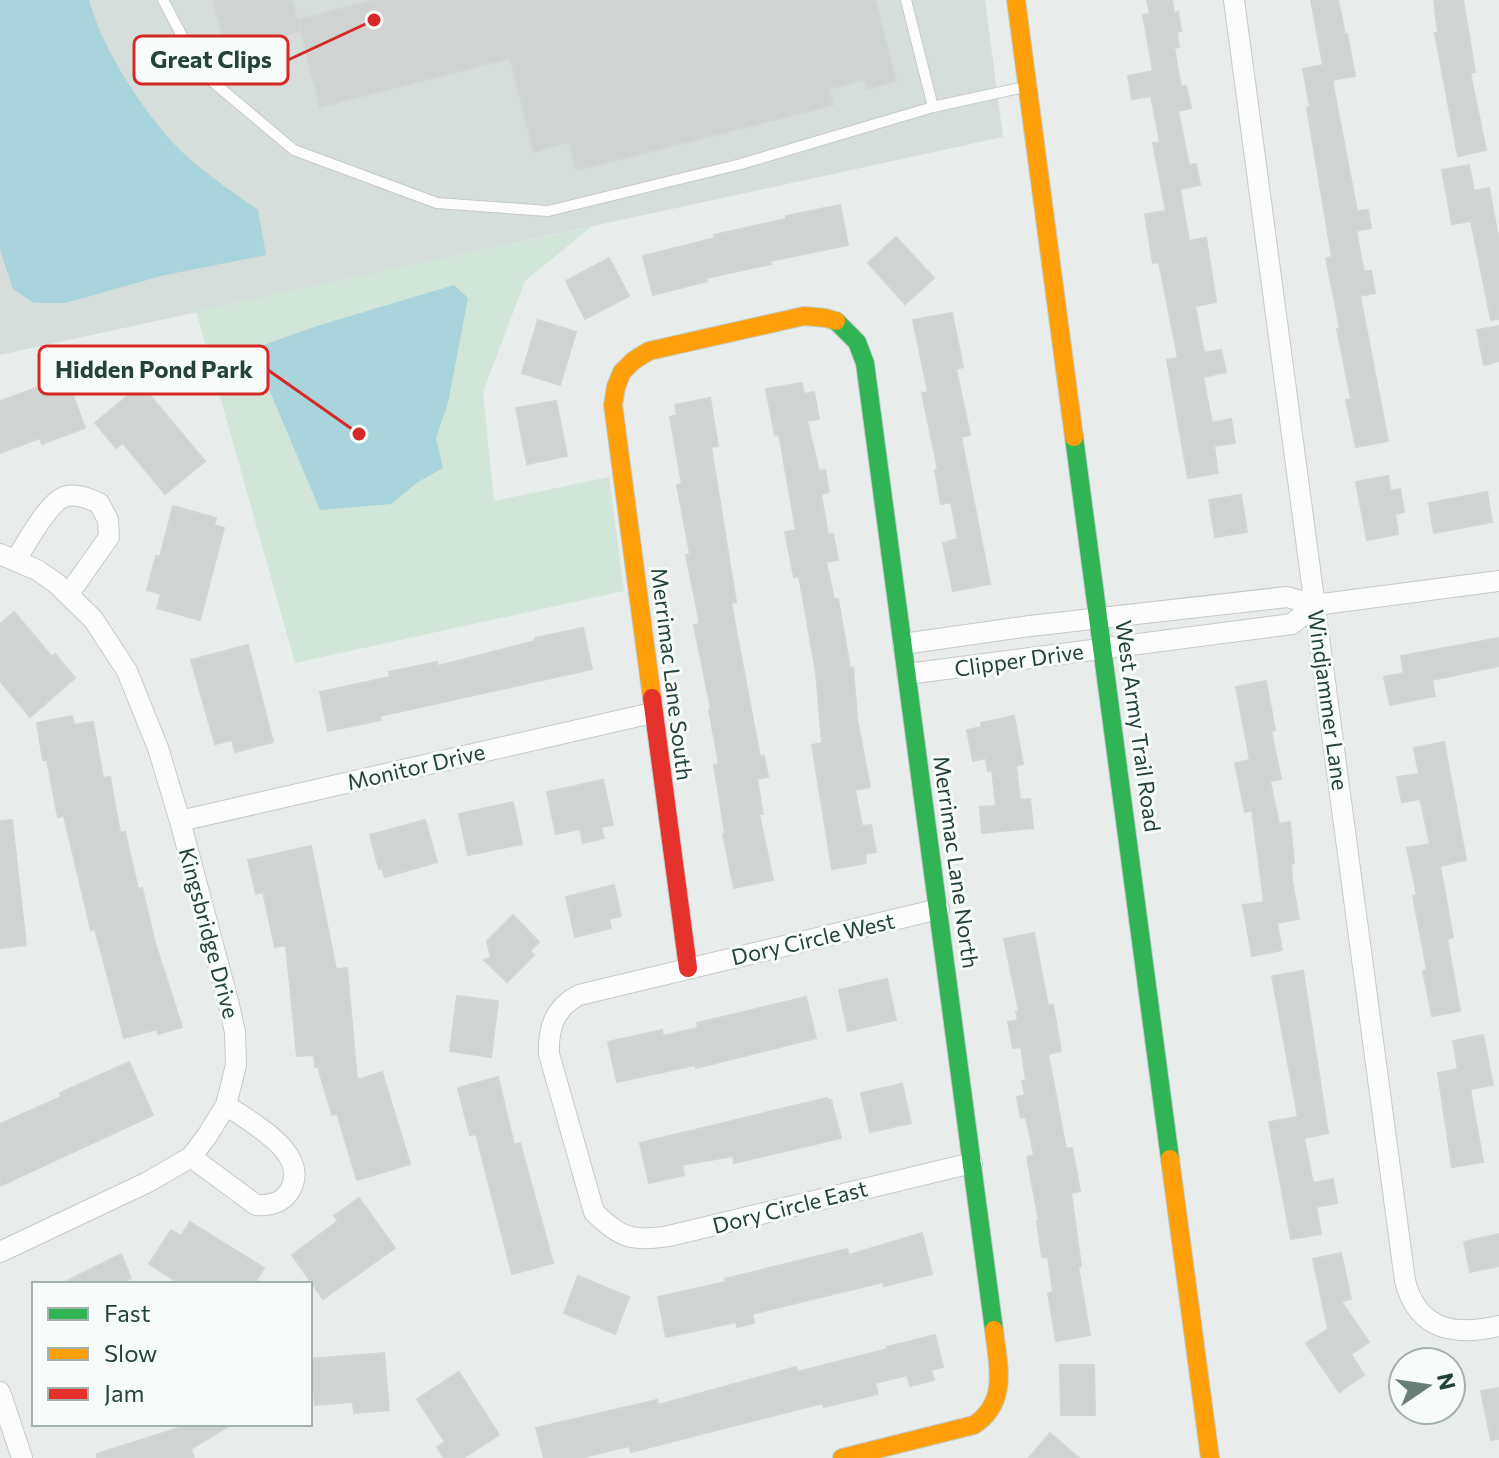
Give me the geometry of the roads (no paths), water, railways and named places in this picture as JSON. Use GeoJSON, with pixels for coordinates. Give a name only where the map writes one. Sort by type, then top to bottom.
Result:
{"type":"FeatureCollection","features":[{"type":"Feature","properties":{"kind":"street","name":"West Army Trail Road"},"geometry":{"type":"LineString","coordinates":[[1016,0],[1210,1458]]}},
{"type":"Feature","properties":{"kind":"street","name":"Windjammer Lane"},"geometry":{"type":"LineString","coordinates":[[1234,0],[1409,1297],[1418,1310],[1443,1327],[1474,1331],[1499,1326]]}},
{"type":"Feature","properties":{"kind":"street","name":"Merrimac Lane North"},"geometry":{"type":"LineString","coordinates":[[614,386],[626,367],[649,351],[804,316],[831,318],[845,325],[862,349],[865,363],[998,1354],[999,1393],[992,1410],[983,1419],[957,1431],[842,1458]]}},
{"type":"Feature","properties":{"kind":"street","name":"Merrimac Lane South"},"geometry":{"type":"LineString","coordinates":[[614,386],[613,405],[652,713],[688,968]]}},
{"type":"Feature","properties":{"kind":"street"},"geometry":{"type":"LineString","coordinates":[[8,557],[53,504],[65,496],[83,496],[99,503],[108,520],[109,537],[68,595]]}},
{"type":"Feature","properties":{"kind":"street","name":"Kingsbridge Drive"},"geometry":{"type":"LineString","coordinates":[[0,1252],[148,1182],[191,1157],[226,1105],[236,1065],[235,1032],[180,821],[158,748],[127,671],[93,619],[68,595],[37,570],[8,557]]}},
{"type":"Feature","properties":{"kind":"street","name":"Clipper Drive"},"geometry":{"type":"LineString","coordinates":[[903,644],[1287,597],[1315,605],[1499,581]]}},
{"type":"Feature","properties":{"kind":"street","name":"Clipper Drive"},"geometry":{"type":"LineString","coordinates":[[907,674],[1292,624],[1315,605]]}},
{"type":"Feature","properties":{"kind":"street","name":"Monitor Drive"},"geometry":{"type":"LineString","coordinates":[[180,821],[652,713]]}},
{"type":"Feature","properties":{"kind":"street","name":"Dory Circle West"},"geometry":{"type":"LineString","coordinates":[[610,1228],[594,1212],[549,1054],[548,1034],[556,1016],[570,1000],[579,995],[688,968],[939,909]]}},
{"type":"Feature","properties":{"kind":"street"},"geometry":{"type":"LineString","coordinates":[[191,1157],[256,1205],[273,1203],[289,1192],[296,1171],[292,1158],[226,1105]]}},
{"type":"Feature","properties":{"kind":"street","name":"Dory Circle East"},"geometry":{"type":"LineString","coordinates":[[610,1228],[627,1237],[652,1239],[669,1236],[972,1163]]}},
{"type":"Feature","properties":{"kind":"street"},"geometry":{"type":"LineString","coordinates":[[0,1392],[22,1458]]}},
{"type":"Feature","properties":{"kind":"lane"},"geometry":{"type":"LineString","coordinates":[[163,0],[201,72],[294,150],[437,203],[548,211],[741,164],[933,107],[1027,86]]}},
{"type":"Feature","properties":{"kind":"lane"},"geometry":{"type":"LineString","coordinates":[[906,0],[933,107]]}},
{"type":"Feature","properties":{"kind":"water"},"geometry":{"type":"Polygon","coordinates":[[[0,0],[89,0],[101,34],[119,68],[162,130],[194,163],[258,210],[266,255],[165,275],[65,303],[34,303],[13,289],[0,250],[0,0]]]}},
{"type":"Feature","properties":{"kind":"water"},"geometry":{"type":"Polygon","coordinates":[[[454,285],[468,298],[448,403],[436,438],[443,468],[418,482],[391,504],[320,510],[252,349],[454,285]]]}},
{"type":"Feature","properties":{"kind":"place","name":"Great Clips"},"geometry":{"type":"Point","coordinates":[374,20]}},
{"type":"Feature","properties":{"kind":"place","name":"Hidden Pond Park"},"geometry":{"type":"Point","coordinates":[359,434]}}]}
